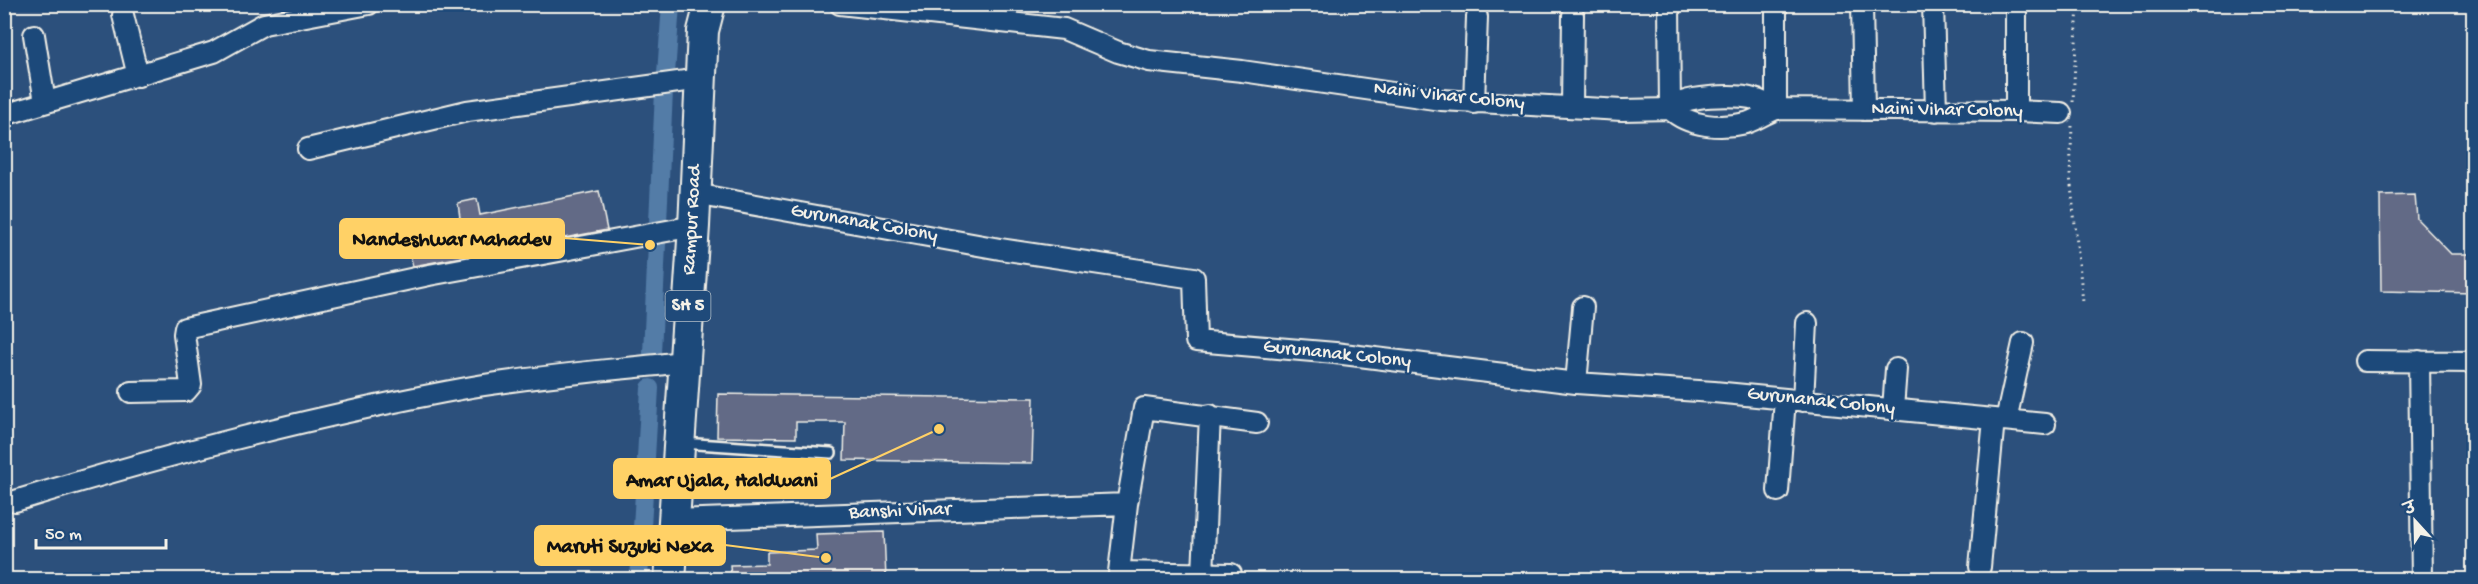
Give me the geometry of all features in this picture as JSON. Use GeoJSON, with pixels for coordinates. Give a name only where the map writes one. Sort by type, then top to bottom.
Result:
{"type":"FeatureCollection","features":[{"type":"Feature","properties":{"kind":"main road","name":"Rampur Road"},"geometry":{"type":"LineString","coordinates":[[670,579],[694,226],[705,14]]}},
{"type":"Feature","properties":{"kind":"street"},"geometry":{"type":"LineString","coordinates":[[4,115],[214,52],[264,24],[369,4]]}},
{"type":"Feature","properties":{"kind":"street","name":"Naini Vihar Colony"},"geometry":{"type":"LineString","coordinates":[[840,4],[1064,29],[1118,52],[1149,61],[1242,71],[1474,103],[1622,110],[1670,109],[1673,105],[1689,99],[1704,97],[1752,98],[1776,109],[2069,113]]}},
{"type":"Feature","properties":{"kind":"street"},"geometry":{"type":"LineString","coordinates":[[1669,4],[1670,109],[1677,116],[1688,121],[1720,126],[1749,122],[1776,109],[1776,6]]}},
{"type":"Feature","properties":{"kind":"street"},"geometry":{"type":"LineString","coordinates":[[1862,4],[1864,110]]}},
{"type":"Feature","properties":{"kind":"street"},"geometry":{"type":"LineString","coordinates":[[1933,4],[1936,111]]}},
{"type":"Feature","properties":{"kind":"street"},"geometry":{"type":"LineString","coordinates":[[2016,4],[2016,111]]}},
{"type":"Feature","properties":{"kind":"street"},"geometry":{"type":"LineString","coordinates":[[123,15],[138,76]]}},
{"type":"Feature","properties":{"kind":"street"},"geometry":{"type":"LineString","coordinates":[[1572,107],[1573,15]]}},
{"type":"Feature","properties":{"kind":"street"},"geometry":{"type":"LineString","coordinates":[[1474,103],[1476,17]]}},
{"type":"Feature","properties":{"kind":"street"},"geometry":{"type":"LineString","coordinates":[[34,35],[45,102]]}},
{"type":"Feature","properties":{"kind":"street"},"geometry":{"type":"LineString","coordinates":[[308,149],[467,111],[700,79]]}},
{"type":"Feature","properties":{"kind":"street","name":"Gurunanak Colony"},"geometry":{"type":"LineString","coordinates":[[695,194],[1000,249],[1194,278],[1196,341],[1335,353],[1576,382],[2045,424]]}},
{"type":"Feature","properties":{"kind":"street"},"geometry":{"type":"LineString","coordinates":[[131,392],[186,391],[189,388],[191,385],[185,328],[429,275],[694,226]]}},
{"type":"Feature","properties":{"kind":"street"},"geometry":{"type":"LineString","coordinates":[[1576,382],[1583,307]]}},
{"type":"Feature","properties":{"kind":"street"},"geometry":{"type":"LineString","coordinates":[[1778,490],[1807,323]]}},
{"type":"Feature","properties":{"kind":"street"},"geometry":{"type":"LineString","coordinates":[[1980,567],[2000,420],[2023,343]]}},
{"type":"Feature","properties":{"kind":"street"},"geometry":{"type":"LineString","coordinates":[[2365,361],[2474,362]]}},
{"type":"Feature","properties":{"kind":"street"},"geometry":{"type":"LineString","coordinates":[[15,501],[134,464],[260,431],[474,387],[684,362]]}},
{"type":"Feature","properties":{"kind":"street"},"geometry":{"type":"LineString","coordinates":[[2419,362],[2422,579]]}},
{"type":"Feature","properties":{"kind":"street"},"geometry":{"type":"LineString","coordinates":[[1893,409],[1896,369]]}},
{"type":"Feature","properties":{"kind":"street"},"geometry":{"type":"LineString","coordinates":[[1231,574],[1119,572],[1127,504],[1144,408],[1257,423]]}},
{"type":"Feature","properties":{"kind":"street"},"geometry":{"type":"LineString","coordinates":[[1203,574],[1210,415]]}},
{"type":"Feature","properties":{"kind":"street","name":"Banshi Vihar"},"geometry":{"type":"LineString","coordinates":[[674,520],[1127,504]]}},
{"type":"Feature","properties":{"kind":"lane"},"geometry":{"type":"LineString","coordinates":[[679,443],[831,453]]}},
{"type":"Feature","properties":{"kind":"path"},"geometry":{"type":"LineString","coordinates":[[2078,4],[2069,113],[2070,176],[2083,302]]}},
{"type":"Feature","properties":{"kind":"building"},"geometry":{"type":"Polygon","coordinates":[[[599,191],[607,230],[413,266],[403,229],[460,218],[458,203],[477,199],[480,215],[599,191]]]}},
{"type":"Feature","properties":{"kind":"building"},"geometry":{"type":"Polygon","coordinates":[[[2415,195],[2417,219],[2451,254],[2474,254],[2474,293],[2381,291],[2380,196],[2415,195]]]}},
{"type":"Feature","properties":{"kind":"building"},"geometry":{"type":"Polygon","coordinates":[[[718,394],[1034,398],[1032,463],[844,460],[845,422],[796,422],[796,438],[717,437],[718,394]]]}},
{"type":"Feature","properties":{"kind":"building"},"geometry":{"type":"Polygon","coordinates":[[[884,532],[886,579],[731,579],[730,565],[767,564],[767,552],[817,550],[816,534],[884,532]]]}},
{"type":"Feature","properties":{"kind":"waterway"},"geometry":{"type":"LineString","coordinates":[[666,74],[671,4]]}},
{"type":"Feature","properties":{"kind":"waterway"},"geometry":{"type":"LineString","coordinates":[[652,353],[664,91]]}},
{"type":"Feature","properties":{"kind":"waterway"},"geometry":{"type":"LineString","coordinates":[[639,580],[650,388]]}},
{"type":"Feature","properties":{"kind":"place","name":"Nandeshwar Mahadev"},"geometry":{"type":"Point","coordinates":[650,245]}},
{"type":"Feature","properties":{"kind":"place","name":"Amar Ujala, Haldwani"},"geometry":{"type":"Point","coordinates":[939,429]}},
{"type":"Feature","properties":{"kind":"place","name":"Maruti Suzuki Nexa"},"geometry":{"type":"Point","coordinates":[826,558]}}]}
